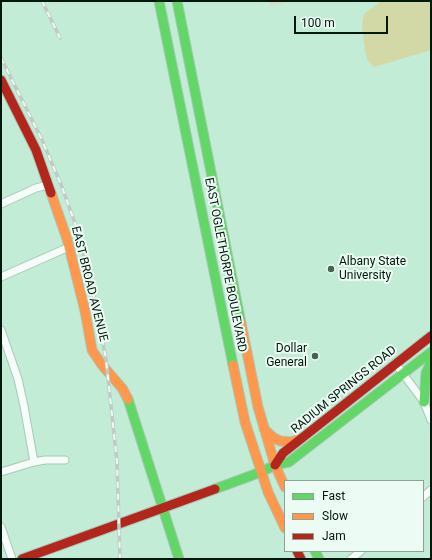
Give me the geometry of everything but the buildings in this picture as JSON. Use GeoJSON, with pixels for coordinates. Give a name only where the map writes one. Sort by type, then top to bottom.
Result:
{"type":"FeatureCollection","features":[{"type":"Feature","properties":{"kind":"main road","name":"EAST OGLETHORPE BOULEVARD"},"geometry":{"type":"LineString","coordinates":[[160,1],[245,422],[268,492],[284,526]]}},
{"type":"Feature","properties":{"kind":"main road","name":"EAST OGLETHORPE BOULEVARD"},"geometry":{"type":"LineString","coordinates":[[177,1],[253,383],[264,429],[275,465],[284,485]]}},
{"type":"Feature","properties":{"kind":"main road","name":"EAST BROAD AVENUE"},"geometry":{"type":"LineString","coordinates":[[1,80],[36,150],[69,247],[85,311],[92,350],[102,366],[122,388],[129,400],[179,559]]}},
{"type":"Feature","properties":{"kind":"main road","name":"RADIUM SPRINGS ROAD"},"geometry":{"type":"LineString","coordinates":[[275,465],[283,453],[431,336]]}},
{"type":"Feature","properties":{"kind":"main road","name":"RADIUM SPRINGS ROAD"},"geometry":{"type":"LineString","coordinates":[[22,559],[261,472],[275,465],[289,462],[431,352]]}},
{"type":"Feature","properties":{"kind":"main road"},"geometry":{"type":"LineString","coordinates":[[424,402],[426,373],[431,362]]}},
{"type":"Feature","properties":{"kind":"main road"},"geometry":{"type":"LineString","coordinates":[[264,429],[280,441],[292,442],[300,439]]}},
{"type":"Feature","properties":{"kind":"street"},"geometry":{"type":"LineString","coordinates":[[1,204],[36,188],[48,185]]}},
{"type":"Feature","properties":{"kind":"street"},"geometry":{"type":"LineString","coordinates":[[1,277],[69,247]]}},
{"type":"Feature","properties":{"kind":"street"},"geometry":{"type":"LineString","coordinates":[[1,330],[18,379],[34,462]]}},
{"type":"Feature","properties":{"kind":"street"},"geometry":{"type":"LineString","coordinates":[[395,363],[424,402],[431,420]]}},
{"type":"Feature","properties":{"kind":"street"},"geometry":{"type":"LineString","coordinates":[[1,472],[34,462],[45,460],[65,460]]}},
{"type":"Feature","properties":{"kind":"street"},"geometry":{"type":"LineString","coordinates":[[1,527],[12,559]]}},
{"type":"Feature","properties":{"kind":"street"},"geometry":{"type":"LineString","coordinates":[[351,559],[360,552]]}},
{"type":"Feature","properties":{"kind":"shaded area"},"geometry":{"type":"Polygon","coordinates":[[[269,1],[297,1],[270,6],[269,1]]]}},
{"type":"Feature","properties":{"kind":"shaded area"},"geometry":{"type":"Polygon","coordinates":[[[381,1],[431,1],[431,50],[374,67],[368,61],[365,51],[362,25],[364,14],[381,1]]]}},
{"type":"Feature","properties":{"kind":"railway"},"geometry":{"type":"LineString","coordinates":[[42,1],[60,38]]}},
{"type":"Feature","properties":{"kind":"railway"},"geometry":{"type":"LineString","coordinates":[[1,58],[42,140],[62,187],[76,226],[92,286],[106,359],[117,462],[120,559]]}},
{"type":"Feature","properties":{"kind":"traffic: fast"},"geometry":{"type":"LineString","coordinates":[[159,1],[233,365]]}},
{"type":"Feature","properties":{"kind":"traffic: fast"},"geometry":{"type":"LineString","coordinates":[[177,1],[241,323]]}},
{"type":"Feature","properties":{"kind":"traffic: fast"},"geometry":{"type":"LineString","coordinates":[[215,489],[261,472],[275,465],[289,462],[431,352]]}},
{"type":"Feature","properties":{"kind":"traffic: fast"},"geometry":{"type":"LineString","coordinates":[[424,402],[426,373],[431,362]]}},
{"type":"Feature","properties":{"kind":"traffic: fast"},"geometry":{"type":"LineString","coordinates":[[128,399],[179,559]]}},
{"type":"Feature","properties":{"kind":"traffic: fast"},"geometry":{"type":"LineString","coordinates":[[316,552],[319,559]]}},
{"type":"Feature","properties":{"kind":"traffic: slow"},"geometry":{"type":"LineString","coordinates":[[51,193],[67,239],[85,311],[92,350],[102,365],[122,388],[128,399]]}},
{"type":"Feature","properties":{"kind":"traffic: slow"},"geometry":{"type":"LineString","coordinates":[[241,323],[258,407],[275,465],[284,485]]}},
{"type":"Feature","properties":{"kind":"traffic: slow"},"geometry":{"type":"LineString","coordinates":[[233,365],[245,422],[268,492],[284,526]]}},
{"type":"Feature","properties":{"kind":"traffic: slow"},"geometry":{"type":"LineString","coordinates":[[264,429],[280,441],[292,442],[300,439]]}},
{"type":"Feature","properties":{"kind":"traffic: jam"},"geometry":{"type":"LineString","coordinates":[[1,80],[36,150],[51,193]]}},
{"type":"Feature","properties":{"kind":"traffic: jam"},"geometry":{"type":"LineString","coordinates":[[275,465],[283,453],[431,336]]}},
{"type":"Feature","properties":{"kind":"traffic: jam"},"geometry":{"type":"LineString","coordinates":[[22,559],[215,489]]}},
{"type":"Feature","properties":{"kind":"traffic: jam"},"geometry":{"type":"LineString","coordinates":[[298,552],[301,559]]}},
{"type":"Feature","properties":{"kind":"place","name":"Albany State University"},"geometry":{"type":"Point","coordinates":[331,269]}},
{"type":"Feature","properties":{"kind":"place","name":"Dollar General"},"geometry":{"type":"Point","coordinates":[315,356]}}]}
